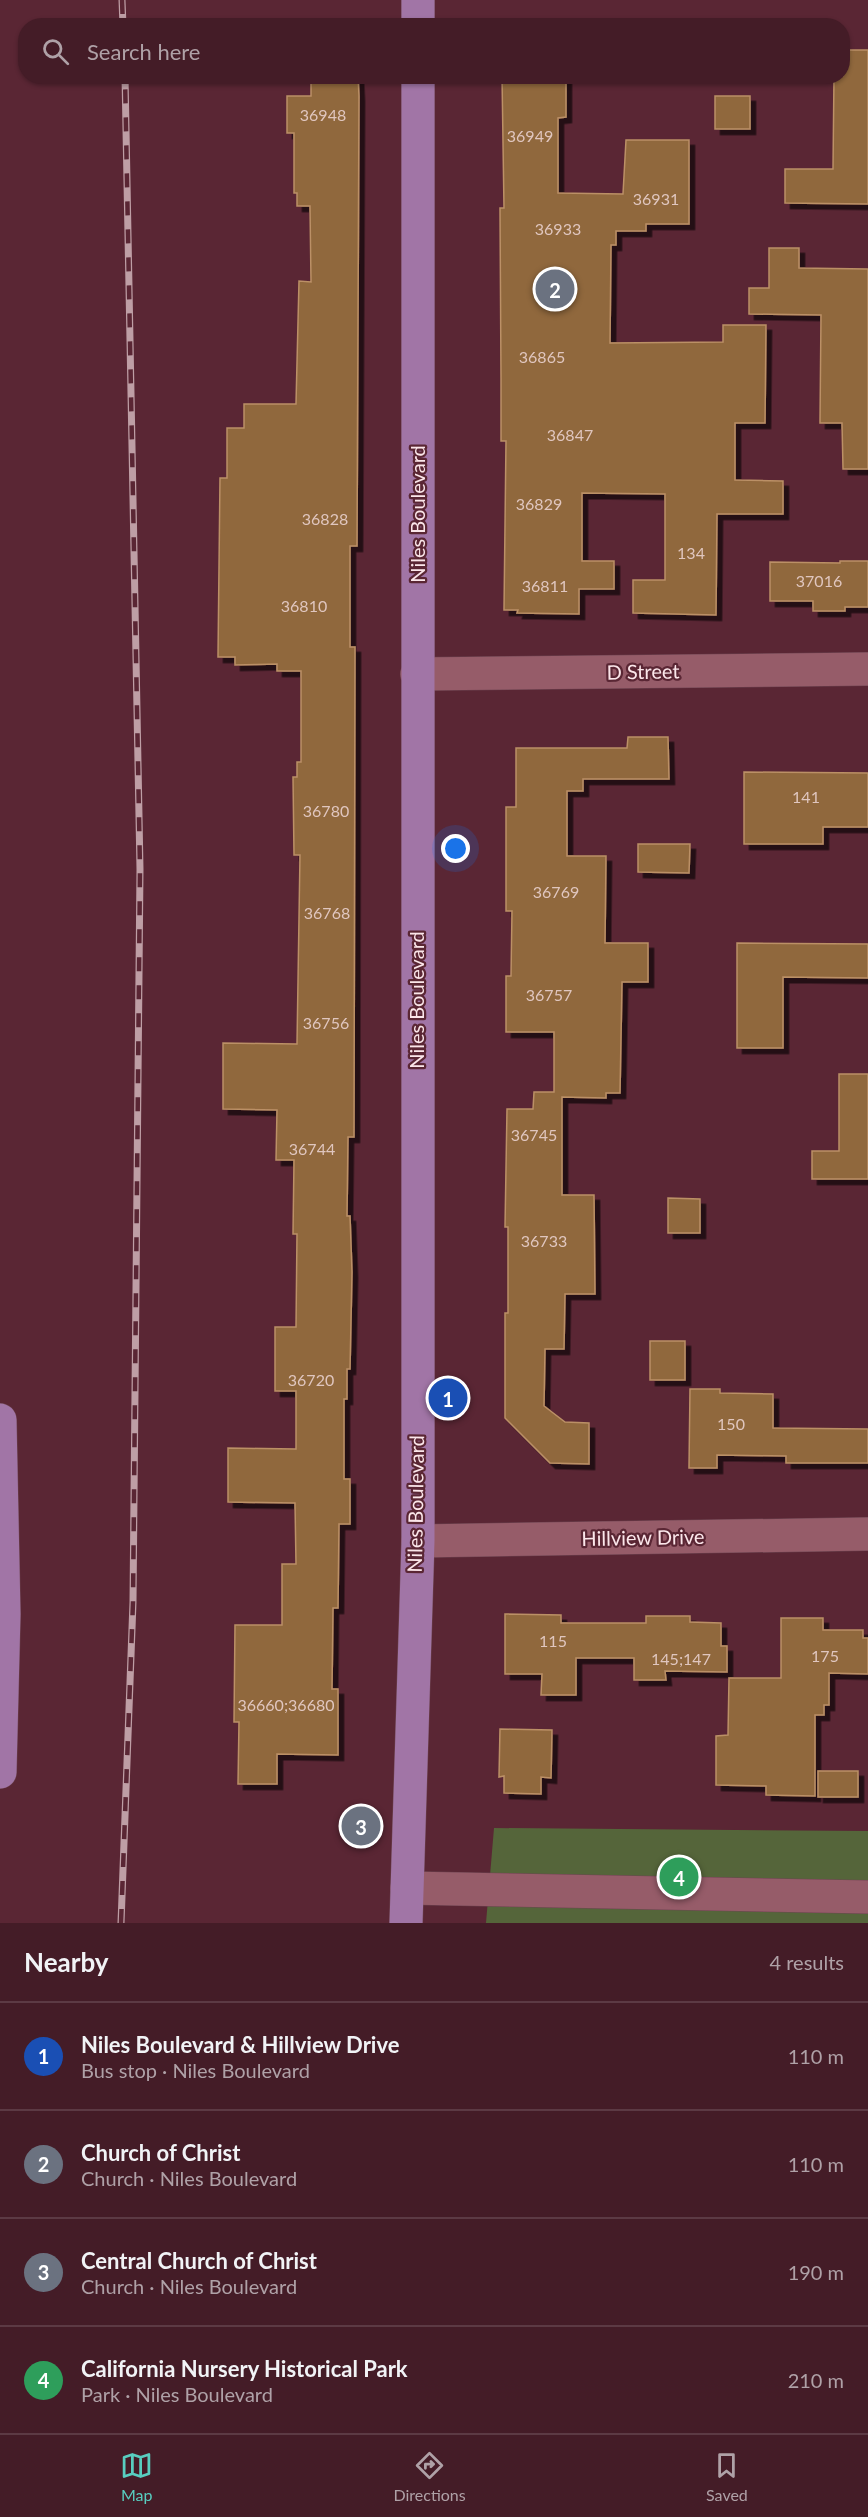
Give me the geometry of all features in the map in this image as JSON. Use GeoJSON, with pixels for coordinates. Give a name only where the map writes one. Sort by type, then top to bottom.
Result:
{"type":"FeatureCollection","features":[{"type":"Feature","properties":{"kind":"main road"},"geometry":{"type":"LineString","coordinates":[[418,0],[418,18]]}},
{"type":"Feature","properties":{"kind":"main road","name":"Niles Boulevard"},"geometry":{"type":"LineString","coordinates":[[406,1923],[418,1541],[418,84]]}},
{"type":"Feature","properties":{"kind":"main road"},"geometry":{"type":"LineString","coordinates":[[0,1420],[4,1614],[0,1772]]}},
{"type":"Feature","properties":{"kind":"street","name":"D Street"},"geometry":{"type":"LineString","coordinates":[[417,674],[868,669]]}},
{"type":"Feature","properties":{"kind":"street","name":"Hillview Drive"},"geometry":{"type":"LineString","coordinates":[[418,1541],[868,1534]]}},
{"type":"Feature","properties":{"kind":"street"},"geometry":{"type":"LineString","coordinates":[[408,1888],[868,1898]]}},
{"type":"Feature","properties":{"kind":"green space"},"geometry":{"type":"Polygon","coordinates":[[[494,1828],[868,1831],[868,1923],[486,1923],[494,1828]]]}},
{"type":"Feature","properties":{"kind":"building"},"geometry":{"type":"Polygon","coordinates":[[[850,50],[868,50],[868,204],[785,203],[785,169],[833,169],[834,84],[850,84],[850,50]]]}},
{"type":"Feature","properties":{"kind":"building"},"geometry":{"type":"Polygon","coordinates":[[[311,84],[358,84],[357,546],[350,546],[350,647],[355,647],[354,1137],[348,1137],[347,1216],[350,1216],[352,1272],[350,1369],[347,1369],[347,1399],[344,1399],[344,1479],[350,1479],[350,1524],[339,1524],[338,1608],[333,1608],[332,1689],[338,1689],[338,1755],[277,1754],[277,1784],[238,1784],[239,1722],[234,1722],[235,1625],[282,1625],[282,1564],[296,1564],[295,1503],[228,1502],[228,1448],[296,1449],[296,1391],[275,1391],[275,1327],[296,1327],[297,1234],[293,1234],[294,1160],[276,1160],[277,1110],[223,1109],[223,1043],[297,1044],[300,855],[294,855],[293,777],[297,777],[297,762],[301,762],[301,671],[277,671],[277,664],[235,665],[235,657],[218,657],[220,478],[227,478],[227,428],[244,428],[244,404],[296,404],[299,281],[311,282],[310,206],[297,206],[297,193],[294,193],[294,133],[287,133],[287,96],[311,96],[311,84]]]}},
{"type":"Feature","properties":{"kind":"building"},"geometry":{"type":"Polygon","coordinates":[[[502,84],[566,84],[566,117],[558,118],[558,193],[623,194],[626,140],[689,140],[689,224],[646,224],[646,231],[616,231],[616,245],[611,245],[610,343],[723,342],[723,325],[766,325],[765,423],[735,423],[735,480],[783,481],[783,514],[717,514],[716,615],[633,613],[633,580],[665,580],[665,494],[582,493],[582,561],[614,561],[614,589],[579,589],[579,614],[517,613],[518,610],[504,610],[506,441],[501,441],[500,208],[504,208],[502,84]]]}},
{"type":"Feature","properties":{"kind":"building"},"geometry":{"type":"Polygon","coordinates":[[[715,96],[750,96],[750,129],[715,129],[715,96]]]}},
{"type":"Feature","properties":{"kind":"building"},"geometry":{"type":"Polygon","coordinates":[[[769,248],[799,248],[799,268],[868,269],[868,469],[843,469],[842,423],[820,423],[821,315],[749,314],[749,288],[769,288],[769,248]]]}},
{"type":"Feature","properties":{"kind":"building"},"geometry":{"type":"Polygon","coordinates":[[[840,561],[868,561],[868,607],[845,607],[845,611],[813,611],[813,601],[770,601],[770,562],[840,563],[840,561]]]}},
{"type":"Feature","properties":{"kind":"building"},"geometry":{"type":"Polygon","coordinates":[[[628,737],[668,737],[669,779],[583,779],[583,791],[567,791],[567,856],[606,856],[605,943],[648,943],[648,982],[622,982],[620,1093],[606,1093],[606,1098],[562,1097],[562,1195],[594,1195],[595,1294],[565,1294],[564,1349],[545,1349],[544,1406],[565,1422],[589,1423],[589,1464],[550,1463],[505,1418],[505,1313],[508,1313],[508,1227],[505,1227],[507,1109],[533,1109],[534,1092],[554,1092],[554,1032],[506,1032],[506,976],[511,976],[512,911],[506,911],[506,807],[516,807],[516,748],[627,748],[628,737]]]}},
{"type":"Feature","properties":{"kind":"building"},"geometry":{"type":"Polygon","coordinates":[[[744,772],[868,773],[868,827],[823,827],[823,844],[744,844],[744,772]]]}},
{"type":"Feature","properties":{"kind":"building"},"geometry":{"type":"Polygon","coordinates":[[[638,844],[690,844],[689,873],[638,872],[638,844]]]}},
{"type":"Feature","properties":{"kind":"building"},"geometry":{"type":"Polygon","coordinates":[[[737,943],[868,944],[868,978],[783,977],[783,1048],[737,1048],[737,943]]]}},
{"type":"Feature","properties":{"kind":"building"},"geometry":{"type":"Polygon","coordinates":[[[839,1074],[868,1074],[868,1179],[812,1179],[812,1151],[839,1151],[839,1074]]]}},
{"type":"Feature","properties":{"kind":"building"},"geometry":{"type":"Polygon","coordinates":[[[668,1198],[700,1199],[700,1233],[668,1233],[668,1198]]]}},
{"type":"Feature","properties":{"kind":"building"},"geometry":{"type":"Polygon","coordinates":[[[650,1341],[685,1341],[685,1380],[650,1380],[650,1341]]]}},
{"type":"Feature","properties":{"kind":"building"},"geometry":{"type":"Polygon","coordinates":[[[690,1389],[720,1389],[720,1393],[773,1394],[773,1428],[868,1429],[868,1463],[786,1463],[786,1456],[717,1455],[717,1468],[689,1468],[690,1389]]]}},
{"type":"Feature","properties":{"kind":"building"},"geometry":{"type":"Polygon","coordinates":[[[505,1614],[561,1615],[561,1623],[646,1623],[646,1616],[690,1616],[690,1622],[721,1623],[721,1646],[727,1646],[727,1672],[665,1671],[666,1680],[634,1680],[634,1658],[576,1658],[576,1695],[541,1695],[542,1674],[505,1674],[505,1614]]]}},
{"type":"Feature","properties":{"kind":"building"},"geometry":{"type":"Polygon","coordinates":[[[781,1618],[823,1618],[823,1630],[863,1630],[863,1638],[868,1638],[868,1674],[829,1673],[829,1705],[824,1705],[824,1715],[815,1715],[815,1796],[766,1795],[766,1786],[716,1785],[716,1736],[728,1735],[729,1678],[781,1678],[781,1618]]]}},
{"type":"Feature","properties":{"kind":"building"},"geometry":{"type":"Polygon","coordinates":[[[500,1729],[552,1730],[551,1778],[541,1777],[541,1794],[504,1793],[504,1776],[499,1777],[500,1729]]]}},
{"type":"Feature","properties":{"kind":"building"},"geometry":{"type":"Polygon","coordinates":[[[818,1771],[858,1771],[858,1797],[818,1797],[818,1771]]]}},
{"type":"Feature","properties":{"kind":"railway"},"geometry":{"type":"LineString","coordinates":[[122,0],[123,18]]}},
{"type":"Feature","properties":{"kind":"railway"},"geometry":{"type":"LineString","coordinates":[[121,1923],[133,1602],[140,869],[125,84]]}},
{"type":"Feature","properties":{"kind":"place","name":"Church of Christ"},"geometry":{"type":"Point","coordinates":[555,289]}},
{"type":"Feature","properties":{"kind":"place","name":"Niles Boulevard & Hillview Drive"},"geometry":{"type":"Point","coordinates":[448,1398]}},
{"type":"Feature","properties":{"kind":"place","name":"Central Church of Christ"},"geometry":{"type":"Point","coordinates":[361,1826]}},
{"type":"Feature","properties":{"kind":"place","name":"California Nursery Historical Park"},"geometry":{"type":"Point","coordinates":[679,1877]}}]}
